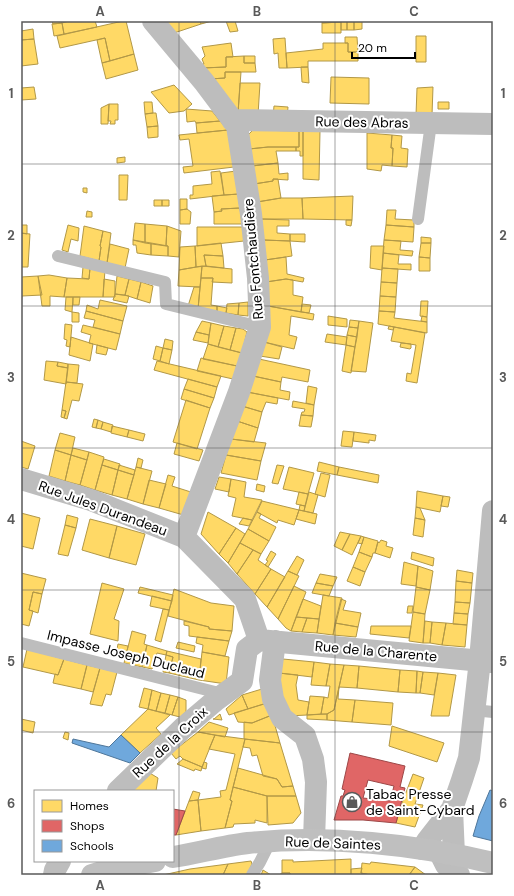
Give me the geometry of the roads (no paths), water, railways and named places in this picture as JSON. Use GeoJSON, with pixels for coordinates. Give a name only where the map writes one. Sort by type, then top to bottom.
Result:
{"type":"FeatureCollection","features":[{"type":"Feature","properties":{"kind":"main road","name":"Rue de Saintes"},"geometry":{"type":"LineString","coordinates":[[174,858],[246,843],[314,840],[402,846],[444,858],[493,863]]}},
{"type":"Feature","properties":{"kind":"main road"},"geometry":{"type":"LineString","coordinates":[[92,875],[108,870],[150,862]]}},
{"type":"Feature","properties":{"kind":"street","name":"Rue Fontchaudière"},"geometry":{"type":"LineString","coordinates":[[154,21],[204,82],[236,126],[251,214],[258,278],[260,327],[239,392],[184,537]]}},
{"type":"Feature","properties":{"kind":"street","name":"Rue des Abras"},"geometry":{"type":"LineString","coordinates":[[232,120],[493,124]]}},
{"type":"Feature","properties":{"kind":"street","name":"Rue Jules Durandeau"},"geometry":{"type":"LineString","coordinates":[[21,479],[91,500],[184,537]]}},
{"type":"Feature","properties":{"kind":"street"},"geometry":{"type":"LineString","coordinates":[[444,858],[452,809],[483,711],[493,511]]}},
{"type":"Feature","properties":{"kind":"street"},"geometry":{"type":"LineString","coordinates":[[184,537],[245,599],[267,641],[273,699],[282,718],[305,736],[313,759],[316,782],[314,840]]}},
{"type":"Feature","properties":{"kind":"street"},"geometry":{"type":"LineString","coordinates":[[267,641],[247,649],[242,681],[270,680]]}},
{"type":"Feature","properties":{"kind":"street","name":"Rue de la Charente"},"geometry":{"type":"LineString","coordinates":[[267,641],[486,661]]}},
{"type":"Feature","properties":{"kind":"street","name":"Rue de la Croix"},"geometry":{"type":"LineString","coordinates":[[119,790],[183,728],[223,694],[242,681]]}},
{"type":"Feature","properties":{"kind":"street"},"geometry":{"type":"LineString","coordinates":[[444,858],[427,841],[452,809]]}},
{"type":"Feature","properties":{"kind":"street"},"geometry":{"type":"LineString","coordinates":[[54,875],[54,870],[59,862]]}},
{"type":"Feature","properties":{"kind":"lane"},"geometry":{"type":"LineString","coordinates":[[418,219],[431,123]]}},
{"type":"Feature","properties":{"kind":"lane"},"geometry":{"type":"LineString","coordinates":[[58,256],[165,282],[166,304],[260,327]]}},
{"type":"Feature","properties":{"kind":"lane","name":"Impasse Joseph Duclaud"},"geometry":{"type":"LineString","coordinates":[[21,643],[223,694]]}},
{"type":"Feature","properties":{"kind":"lane"},"geometry":{"type":"LineString","coordinates":[[252,875],[270,842]]}},
{"type":"Feature","properties":{"kind":"place","name":"Tabac Presse de Saint-Cybard"},"geometry":{"type":"Point","coordinates":[352,802]}}]}
